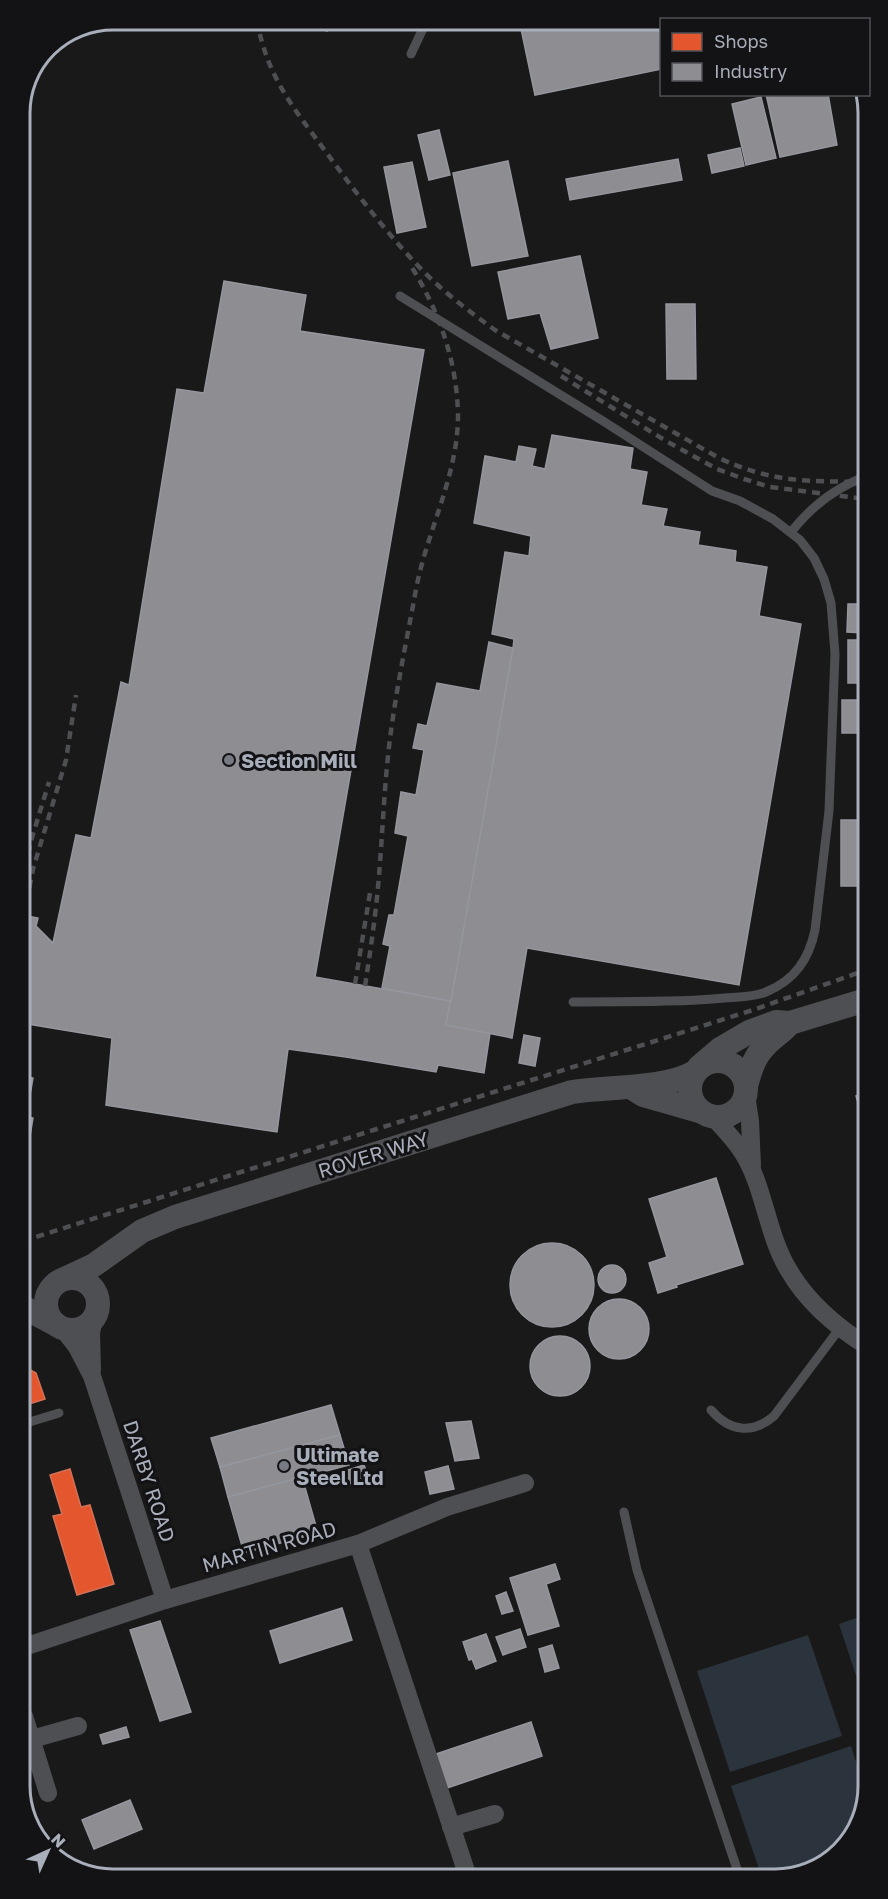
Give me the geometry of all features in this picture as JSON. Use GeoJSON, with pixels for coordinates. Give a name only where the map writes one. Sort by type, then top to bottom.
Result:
{"type":"FeatureCollection","features":[{"type":"Feature","properties":{"kind":"street","name":"ROVER WAY"},"geometry":{"type":"LineString","coordinates":[[30,1289],[60,1281],[87,1269],[142,1231],[175,1217],[572,1092],[632,1088],[679,1079],[697,1070],[727,1045],[749,1032],[776,1022],[790,1023],[858,1002]]}},
{"type":"Feature","properties":{"kind":"street","name":"ROVER WAY"},"geometry":{"type":"LineString","coordinates":[[746,1090],[750,1069],[757,1055],[790,1023]]}},
{"type":"Feature","properties":{"kind":"street"},"geometry":{"type":"LineString","coordinates":[[753,1174],[746,1090],[739,1070],[724,1061],[707,1063],[697,1070],[690,1080],[690,1096],[743,1153],[753,1174],[770,1229],[787,1269],[811,1301],[840,1328],[858,1340]]}},
{"type":"Feature","properties":{"kind":"street","name":"ROVER WAY"},"geometry":{"type":"LineString","coordinates":[[632,1088],[643,1095],[706,1114]]}},
{"type":"Feature","properties":{"kind":"street"},"geometry":{"type":"LineString","coordinates":[[706,1114],[730,1115],[743,1103],[746,1090]]}},
{"type":"Feature","properties":{"kind":"street","name":"ROVER WAY"},"geometry":{"type":"LineString","coordinates":[[96,1308],[101,1280],[122,1246]]}},
{"type":"Feature","properties":{"kind":"street"},"geometry":{"type":"LineString","coordinates":[[30,1311],[59,1326],[77,1330],[84,1327],[96,1308],[94,1290],[81,1279],[60,1281],[51,1288],[45,1303],[50,1318],[59,1326]]}},
{"type":"Feature","properties":{"kind":"street","name":"DARBY ROAD"},"geometry":{"type":"LineString","coordinates":[[92,1376],[90,1337],[96,1308]]}},
{"type":"Feature","properties":{"kind":"street","name":"DARBY ROAD"},"geometry":{"type":"LineString","coordinates":[[59,1326],[71,1338],[92,1376],[165,1599]]}},
{"type":"Feature","properties":{"kind":"street","name":"MARTIN ROAD"},"geometry":{"type":"LineString","coordinates":[[30,1645],[165,1599],[358,1544],[447,1507],[525,1483]]}},
{"type":"Feature","properties":{"kind":"street"},"geometry":{"type":"LineString","coordinates":[[358,1544],[465,1869]]}},
{"type":"Feature","properties":{"kind":"street"},"geometry":{"type":"LineString","coordinates":[[32,1739],[78,1726]]}},
{"type":"Feature","properties":{"kind":"street"},"geometry":{"type":"LineString","coordinates":[[30,1733],[48,1793]]}},
{"type":"Feature","properties":{"kind":"street"},"geometry":{"type":"LineString","coordinates":[[451,1827],[495,1814]]}},
{"type":"Feature","properties":{"kind":"lane"},"geometry":{"type":"LineString","coordinates":[[411,54],[422,30]]}},
{"type":"Feature","properties":{"kind":"lane"},"geometry":{"type":"LineString","coordinates":[[400,296],[712,491],[740,501],[791,532],[807,548],[824,579],[831,603],[835,637],[830,811],[815,930],[808,955],[800,967],[785,980],[771,990],[756,995],[705,1000],[573,1002]]}},
{"type":"Feature","properties":{"kind":"lane"},"geometry":{"type":"LineString","coordinates":[[791,532],[808,512],[829,495],[858,480]]}},
{"type":"Feature","properties":{"kind":"lane"},"geometry":{"type":"LineString","coordinates":[[711,1410],[732,1426],[757,1428],[767,1422],[774,1416],[840,1328]]}},
{"type":"Feature","properties":{"kind":"lane"},"geometry":{"type":"LineString","coordinates":[[30,1422],[59,1413]]}},
{"type":"Feature","properties":{"kind":"lane"},"geometry":{"type":"LineString","coordinates":[[624,1512],[637,1570],[737,1869]]}},
{"type":"Feature","properties":{"kind":"shaded area"},"geometry":{"type":"Polygon","coordinates":[[[858,1617],[858,1682],[839,1624],[858,1617]]]}},
{"type":"Feature","properties":{"kind":"shaded area"},"geometry":{"type":"Polygon","coordinates":[[[808,1635],[842,1736],[730,1772],[697,1671],[808,1635]]]}},
{"type":"Feature","properties":{"kind":"shaded area"},"geometry":{"type":"Polygon","coordinates":[[[851,1746],[858,1768],[855,1808],[844,1832],[826,1852],[817,1858],[791,1867],[759,1869],[731,1786],[851,1746]]]}},
{"type":"Feature","properties":{"kind":"building: Shops"},"geometry":{"type":"Polygon","coordinates":[[[30,1370],[36,1373],[45,1399],[30,1404],[30,1370]]]}},
{"type":"Feature","properties":{"kind":"building: Shops"},"geometry":{"type":"Polygon","coordinates":[[[70,1469],[81,1507],[90,1505],[114,1584],[77,1595],[53,1516],[62,1514],[50,1475],[70,1469]]]}},
{"type":"Feature","properties":{"kind":"building: Industry"},"geometry":{"type":"Polygon","coordinates":[[[521,30],[658,30],[660,69],[535,95],[521,30]]]}},
{"type":"Feature","properties":{"kind":"building: Industry"},"geometry":{"type":"Polygon","coordinates":[[[766,96],[828,96],[837,145],[780,157],[766,96]]]}},
{"type":"Feature","properties":{"kind":"building: Industry"},"geometry":{"type":"Polygon","coordinates":[[[761,97],[776,158],[746,165],[732,104],[761,97]]]}},
{"type":"Feature","properties":{"kind":"building: Industry"},"geometry":{"type":"Polygon","coordinates":[[[439,130],[450,175],[429,180],[418,135],[439,130]]]}},
{"type":"Feature","properties":{"kind":"building: Industry"},"geometry":{"type":"Polygon","coordinates":[[[740,148],[744,166],[712,173],[708,155],[740,148]]]}},
{"type":"Feature","properties":{"kind":"building: Industry"},"geometry":{"type":"Polygon","coordinates":[[[678,159],[682,180],[570,200],[566,179],[678,159]]]}},
{"type":"Feature","properties":{"kind":"building: Industry"},"geometry":{"type":"Polygon","coordinates":[[[508,161],[528,256],[472,266],[453,173],[508,161]]]}},
{"type":"Feature","properties":{"kind":"building: Industry"},"geometry":{"type":"Polygon","coordinates":[[[412,162],[426,227],[397,233],[384,167],[412,162]]]}},
{"type":"Feature","properties":{"kind":"building: Industry"},"geometry":{"type":"Polygon","coordinates":[[[580,256],[598,338],[551,349],[540,313],[508,319],[498,272],[580,256]]]}},
{"type":"Feature","properties":{"kind":"building: Industry","name":"Section Mill"},"geometry":{"type":"Polygon","coordinates":[[[224,281],[306,295],[300,331],[424,350],[315,977],[451,1001],[446,1025],[490,1033],[484,1073],[438,1065],[436,1072],[288,1049],[277,1132],[106,1105],[112,1038],[30,1024],[30,916],[38,918],[36,926],[53,943],[76,835],[91,838],[121,682],[129,685],[177,389],[204,393],[224,281]]]}},
{"type":"Feature","properties":{"kind":"building: Industry"},"geometry":{"type":"Polygon","coordinates":[[[666,304],[695,304],[696,379],[667,379],[666,304]]]}},
{"type":"Feature","properties":{"kind":"building: Industry"},"geometry":{"type":"Polygon","coordinates":[[[552,435],[633,448],[630,469],[647,472],[641,505],[667,509],[663,526],[700,532],[698,545],[736,551],[735,562],[767,567],[759,616],[801,624],[739,985],[527,948],[512,1038],[446,1025],[513,648],[514,639],[492,634],[505,552],[529,556],[531,536],[474,523],[485,456],[516,462],[519,446],[536,449],[532,466],[545,469],[552,435]]]}},
{"type":"Feature","properties":{"kind":"building: Industry"},"geometry":{"type":"Polygon","coordinates":[[[848,604],[858,604],[858,633],[847,632],[848,604]]]}},
{"type":"Feature","properties":{"kind":"building: Industry"},"geometry":{"type":"Polygon","coordinates":[[[848,640],[858,640],[858,683],[848,683],[848,640]]]}},
{"type":"Feature","properties":{"kind":"building: Industry"},"geometry":{"type":"Polygon","coordinates":[[[489,642],[513,648],[451,1001],[382,988],[390,946],[383,944],[389,915],[394,915],[408,836],[395,833],[401,792],[416,795],[424,750],[413,748],[418,724],[427,726],[437,683],[480,691],[489,642]]]}},
{"type":"Feature","properties":{"kind":"building: Industry"},"geometry":{"type":"Polygon","coordinates":[[[842,700],[858,700],[858,733],[842,733],[842,700]]]}},
{"type":"Feature","properties":{"kind":"building: Industry"},"geometry":{"type":"Polygon","coordinates":[[[841,820],[858,820],[858,886],[841,886],[841,820]]]}},
{"type":"Feature","properties":{"kind":"building: Industry"},"geometry":{"type":"Polygon","coordinates":[[[524,1035],[540,1038],[535,1066],[519,1063],[524,1035]]]}},
{"type":"Feature","properties":{"kind":"building: Industry"},"geometry":{"type":"Polygon","coordinates":[[[30,1077],[33,1078],[30,1095],[30,1077]]]}},
{"type":"Feature","properties":{"kind":"building: Industry"},"geometry":{"type":"Polygon","coordinates":[[[30,1117],[33,1118],[30,1136],[30,1117]]]}},
{"type":"Feature","properties":{"kind":"building: Industry"},"geometry":{"type":"Polygon","coordinates":[[[716,1178],[743,1264],[658,1293],[649,1263],[667,1257],[649,1199],[716,1178]]]}},
{"type":"Feature","properties":{"kind":"building: Industry"},"geometry":{"type":"Polygon","coordinates":[[[552,1243],[568,1246],[582,1255],[591,1269],[594,1285],[591,1301],[582,1315],[568,1324],[552,1327],[536,1324],[522,1315],[513,1301],[510,1285],[513,1269],[522,1255],[536,1246],[552,1243]]]}},
{"type":"Feature","properties":{"kind":"building: Industry"},"geometry":{"type":"Polygon","coordinates":[[[612,1265],[622,1269],[626,1279],[622,1289],[612,1293],[602,1289],[598,1279],[602,1269],[612,1265]]]}},
{"type":"Feature","properties":{"kind":"building: Industry"},"geometry":{"type":"Polygon","coordinates":[[[619,1299],[640,1308],[649,1329],[640,1350],[619,1359],[598,1350],[589,1329],[598,1308],[619,1299]]]}},
{"type":"Feature","properties":{"kind":"building: Industry"},"geometry":{"type":"Polygon","coordinates":[[[560,1336],[581,1345],[590,1366],[581,1387],[560,1396],[539,1387],[530,1366],[539,1345],[560,1336]]]}},
{"type":"Feature","properties":{"kind":"building: Industry"},"geometry":{"type":"Polygon","coordinates":[[[331,1405],[340,1435],[220,1467],[211,1438],[331,1405]]]}},
{"type":"Feature","properties":{"kind":"building: Industry"},"geometry":{"type":"Polygon","coordinates":[[[471,1421],[479,1458],[455,1461],[446,1423],[471,1421]]]}},
{"type":"Feature","properties":{"kind":"building: Industry","name":"Ultimate Steel Ltd"},"geometry":{"type":"Polygon","coordinates":[[[340,1435],[349,1465],[228,1497],[220,1467],[340,1435]]]}},
{"type":"Feature","properties":{"kind":"building: Industry"},"geometry":{"type":"Polygon","coordinates":[[[364,1465],[369,1478],[349,1484],[345,1471],[364,1465]]]}},
{"type":"Feature","properties":{"kind":"building: Industry"},"geometry":{"type":"Polygon","coordinates":[[[448,1466],[454,1489],[430,1494],[425,1472],[448,1466]]]}},
{"type":"Feature","properties":{"kind":"building: Industry"},"geometry":{"type":"Polygon","coordinates":[[[302,1477],[318,1533],[244,1553],[228,1497],[302,1477]]]}},
{"type":"Feature","properties":{"kind":"building: Industry"},"geometry":{"type":"Polygon","coordinates":[[[555,1564],[560,1579],[546,1584],[559,1626],[528,1635],[510,1578],[555,1564]]]}},
{"type":"Feature","properties":{"kind":"building: Industry"},"geometry":{"type":"Polygon","coordinates":[[[506,1592],[513,1611],[502,1614],[496,1596],[506,1592]]]}},
{"type":"Feature","properties":{"kind":"building: Industry"},"geometry":{"type":"Polygon","coordinates":[[[342,1608],[352,1640],[280,1663],[270,1631],[342,1608]]]}},
{"type":"Feature","properties":{"kind":"building: Industry"},"geometry":{"type":"Polygon","coordinates":[[[160,1621],[191,1712],[160,1721],[130,1630],[160,1621]]]}},
{"type":"Feature","properties":{"kind":"building: Industry"},"geometry":{"type":"Polygon","coordinates":[[[520,1629],[526,1647],[503,1655],[496,1637],[520,1629]]]}},
{"type":"Feature","properties":{"kind":"building: Industry"},"geometry":{"type":"Polygon","coordinates":[[[486,1634],[496,1661],[476,1669],[472,1659],[469,1660],[463,1642],[486,1634]]]}},
{"type":"Feature","properties":{"kind":"building: Industry"},"geometry":{"type":"Polygon","coordinates":[[[552,1645],[559,1668],[545,1672],[539,1649],[552,1645]]]}},
{"type":"Feature","properties":{"kind":"building: Industry"},"geometry":{"type":"Polygon","coordinates":[[[531,1722],[542,1756],[447,1788],[436,1754],[531,1722]]]}},
{"type":"Feature","properties":{"kind":"building: Industry"},"geometry":{"type":"Polygon","coordinates":[[[126,1727],[129,1737],[103,1744],[100,1735],[126,1727]]]}},
{"type":"Feature","properties":{"kind":"building: Industry"},"geometry":{"type":"Polygon","coordinates":[[[130,1800],[142,1829],[94,1849],[82,1820],[130,1800]]]}},
{"type":"Feature","properties":{"kind":"railway"},"geometry":{"type":"LineString","coordinates":[[259,30],[267,58],[275,75],[303,120],[398,243],[432,280],[467,310],[495,330],[719,458],[756,472],[790,479],[858,482]]}},
{"type":"Feature","properties":{"kind":"railway"},"geometry":{"type":"LineString","coordinates":[[365,986],[377,899],[387,765],[397,692],[420,572],[447,484],[457,438],[457,395],[445,337],[430,301],[411,266]]}},
{"type":"Feature","properties":{"kind":"railway"},"geometry":{"type":"LineString","coordinates":[[561,376],[666,441],[717,469],[770,487],[858,498]]}},
{"type":"Feature","properties":{"kind":"railway"},"geometry":{"type":"LineString","coordinates":[[30,884],[66,760],[76,695]]}},
{"type":"Feature","properties":{"kind":"railway"},"geometry":{"type":"LineString","coordinates":[[30,845],[49,782]]}},
{"type":"Feature","properties":{"kind":"railway"},"geometry":{"type":"LineString","coordinates":[[355,984],[370,893]]}},
{"type":"Feature","properties":{"kind":"railway"},"geometry":{"type":"LineString","coordinates":[[30,1239],[753,1010],[858,973]]}},
{"type":"Feature","properties":{"kind":"place","name":"Section Mill"},"geometry":{"type":"Point","coordinates":[229,760]}},
{"type":"Feature","properties":{"kind":"place","name":"Ultimate Steel Ltd"},"geometry":{"type":"Point","coordinates":[284,1466]}}]}
